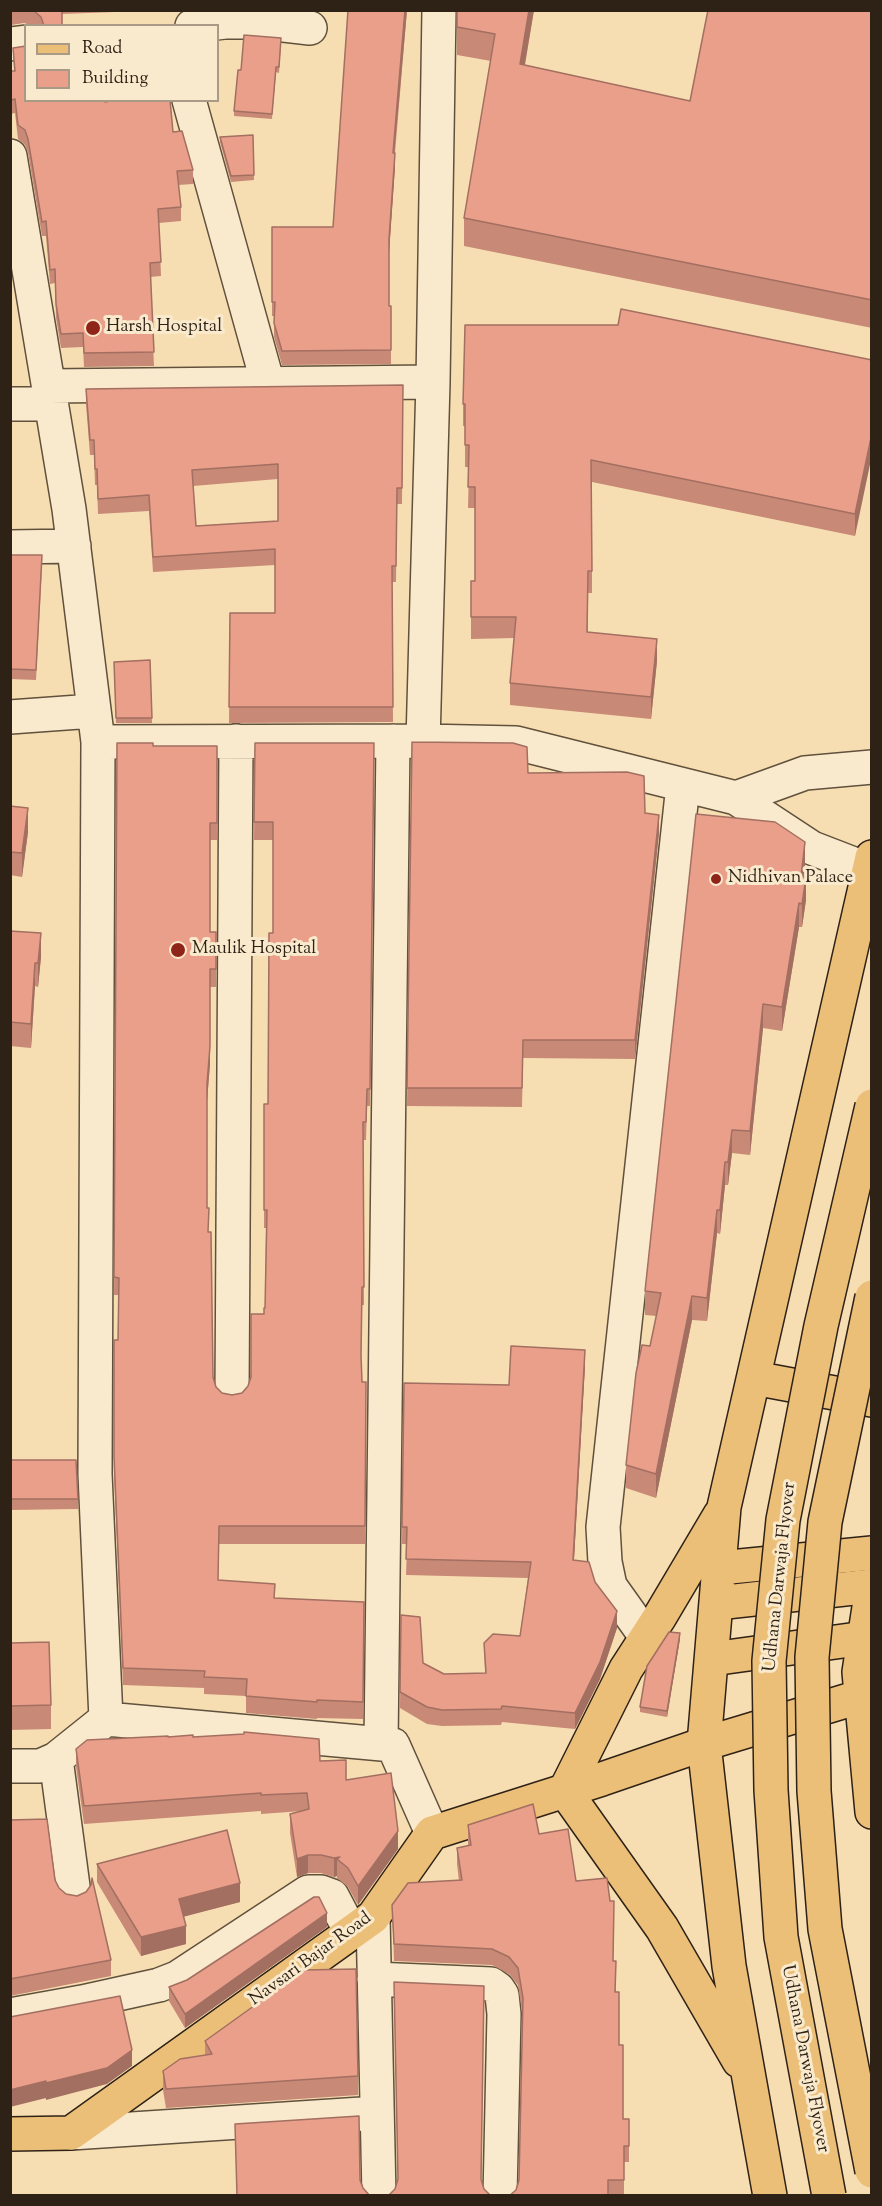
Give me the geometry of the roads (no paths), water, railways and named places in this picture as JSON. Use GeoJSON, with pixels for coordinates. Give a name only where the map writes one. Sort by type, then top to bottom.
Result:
{"type":"FeatureCollection","features":[{"type":"Feature","properties":{"kind":"main road"},"geometry":{"type":"LineString","coordinates":[[770,2196],[729,1966],[704,1744],[724,1507],[870,863]]}},
{"type":"Feature","properties":{"kind":"main road","name":"Udhana Darwaja Flyover"},"geometry":{"type":"LineString","coordinates":[[829,2196],[781,1937],[771,1790],[769,1660],[783,1520],[821,1326],[872,1106]]}},
{"type":"Feature","properties":{"kind":"main road","name":"Udhana Darwaja Flyover"},"geometry":{"type":"LineString","coordinates":[[872,1297],[825,1522],[812,1657],[814,1791],[825,1929],[872,2171]]}},
{"type":"Feature","properties":{"kind":"main road"},"geometry":{"type":"LineString","coordinates":[[754,1378],[872,1400]]}},
{"type":"Feature","properties":{"kind":"main road"},"geometry":{"type":"LineString","coordinates":[[565,1791],[626,1669],[647,1638],[724,1507]]}},
{"type":"Feature","properties":{"kind":"main road"},"geometry":{"type":"LineString","coordinates":[[720,1568],[872,1553]]}},
{"type":"Feature","properties":{"kind":"main road"},"geometry":{"type":"LineString","coordinates":[[717,1603],[872,1587],[868,1638],[859,1672],[866,1695],[872,1812]]}},
{"type":"Feature","properties":{"kind":"main road"},"geometry":{"type":"LineString","coordinates":[[712,1659],[868,1638]]}},
{"type":"Feature","properties":{"kind":"main road"},"geometry":{"type":"LineString","coordinates":[[432,1833],[704,1744],[866,1695]]}},
{"type":"Feature","properties":{"kind":"main road"},"geometry":{"type":"LineString","coordinates":[[565,1791],[662,1928],[750,2081]]}},
{"type":"Feature","properties":{"kind":"main road","name":"Navsari Bajar Road"},"geometry":{"type":"LineString","coordinates":[[71,2133],[362,1925],[432,1833]]}},
{"type":"Feature","properties":{"kind":"main road"},"geometry":{"type":"LineString","coordinates":[[10,2133],[71,2133]]}},
{"type":"Feature","properties":{"kind":"street"},"geometry":{"type":"LineString","coordinates":[[381,1743],[408,741],[433,382],[439,10]]}},
{"type":"Feature","properties":{"kind":"street"},"geometry":{"type":"LineString","coordinates":[[208,24],[258,22],[310,28]]}},
{"type":"Feature","properties":{"kind":"street"},"geometry":{"type":"LineString","coordinates":[[190,102],[268,384]]}},
{"type":"Feature","properties":{"kind":"street"},"geometry":{"type":"LineString","coordinates":[[10,156],[74,546],[96,727],[95,1474],[106,1719]]}},
{"type":"Feature","properties":{"kind":"street"},"geometry":{"type":"LineString","coordinates":[[10,404],[50,395],[268,384],[433,382]]}},
{"type":"Feature","properties":{"kind":"street"},"geometry":{"type":"LineString","coordinates":[[10,547],[74,546]]}},
{"type":"Feature","properties":{"kind":"street"},"geometry":{"type":"LineString","coordinates":[[10,717],[236,741],[516,743],[736,798],[812,848],[870,863]]}},
{"type":"Feature","properties":{"kind":"street"},"geometry":{"type":"LineString","coordinates":[[232,1394],[236,741]]}},
{"type":"Feature","properties":{"kind":"street"},"geometry":{"type":"LineString","coordinates":[[736,798],[805,773],[872,767]]}},
{"type":"Feature","properties":{"kind":"street"},"geometry":{"type":"LineString","coordinates":[[647,1638],[610,1586],[605,1562],[603,1527],[683,784]]}},
{"type":"Feature","properties":{"kind":"street"},"geometry":{"type":"LineString","coordinates":[[10,1766],[40,1766],[56,1759],[106,1719],[393,1744],[432,1833]]}},
{"type":"Feature","properties":{"kind":"street"},"geometry":{"type":"LineString","coordinates":[[56,1759],[74,1894]]}},
{"type":"Feature","properties":{"kind":"street"},"geometry":{"type":"LineString","coordinates":[[10,2015],[159,1985],[177,1978],[308,1892],[321,1892],[332,1896],[362,1925],[374,1979],[379,2196]]}},
{"type":"Feature","properties":{"kind":"street"},"geometry":{"type":"LineString","coordinates":[[374,1979],[491,1984],[502,1995],[504,2014],[500,2196]]}},
{"type":"Feature","properties":{"kind":"street"},"geometry":{"type":"LineString","coordinates":[[71,2133],[377,2113]]}},
{"type":"Feature","properties":{"kind":"place","name":"Harsh Hospital"},"geometry":{"type":"Point","coordinates":[93,328]}},
{"type":"Feature","properties":{"kind":"place","name":"Nidhivan Palace"},"geometry":{"type":"Point","coordinates":[716,879]}},
{"type":"Feature","properties":{"kind":"place","name":"Maulik Hospital"},"geometry":{"type":"Point","coordinates":[178,950]}}]}
